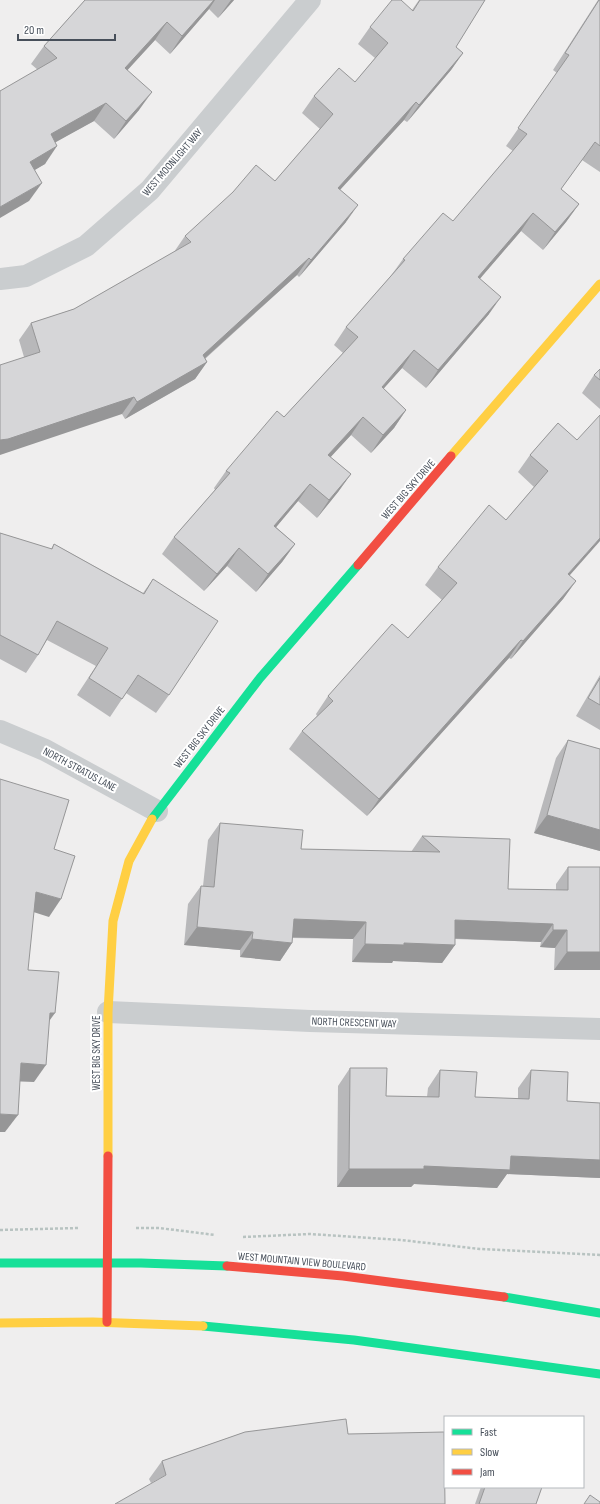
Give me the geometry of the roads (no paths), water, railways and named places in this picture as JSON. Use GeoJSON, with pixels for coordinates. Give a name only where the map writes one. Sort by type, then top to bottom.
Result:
{"type":"FeatureCollection","features":[{"type":"Feature","properties":{"kind":"street","name":"WEST MOONLIGHT WAY"},"geometry":{"type":"LineString","coordinates":[[0,279],[26,276],[86,246],[150,190],[310,0]]}},
{"type":"Feature","properties":{"kind":"street","name":"WEST BIG SKY DRIVE"},"geometry":{"type":"LineString","coordinates":[[107,1322],[108,1012],[113,921],[129,861],[157,811],[260,678],[600,284]]}},
{"type":"Feature","properties":{"kind":"street","name":"NORTH STRATUS LANE"},"geometry":{"type":"LineString","coordinates":[[0,731],[45,750],[157,811]]}},
{"type":"Feature","properties":{"kind":"street","name":"NORTH CRESCENT WAY"},"geometry":{"type":"LineString","coordinates":[[108,1012],[310,1021],[600,1029]]}},
{"type":"Feature","properties":{"kind":"street","name":"WEST MOUNTAIN VIEW BOULEVARD"},"geometry":{"type":"LineString","coordinates":[[0,1263],[188,1264],[362,1277],[469,1291],[600,1313]]}},
{"type":"Feature","properties":{"kind":"street"},"geometry":{"type":"LineString","coordinates":[[0,1323],[107,1322],[204,1326],[375,1342],[600,1374]]}}]}
